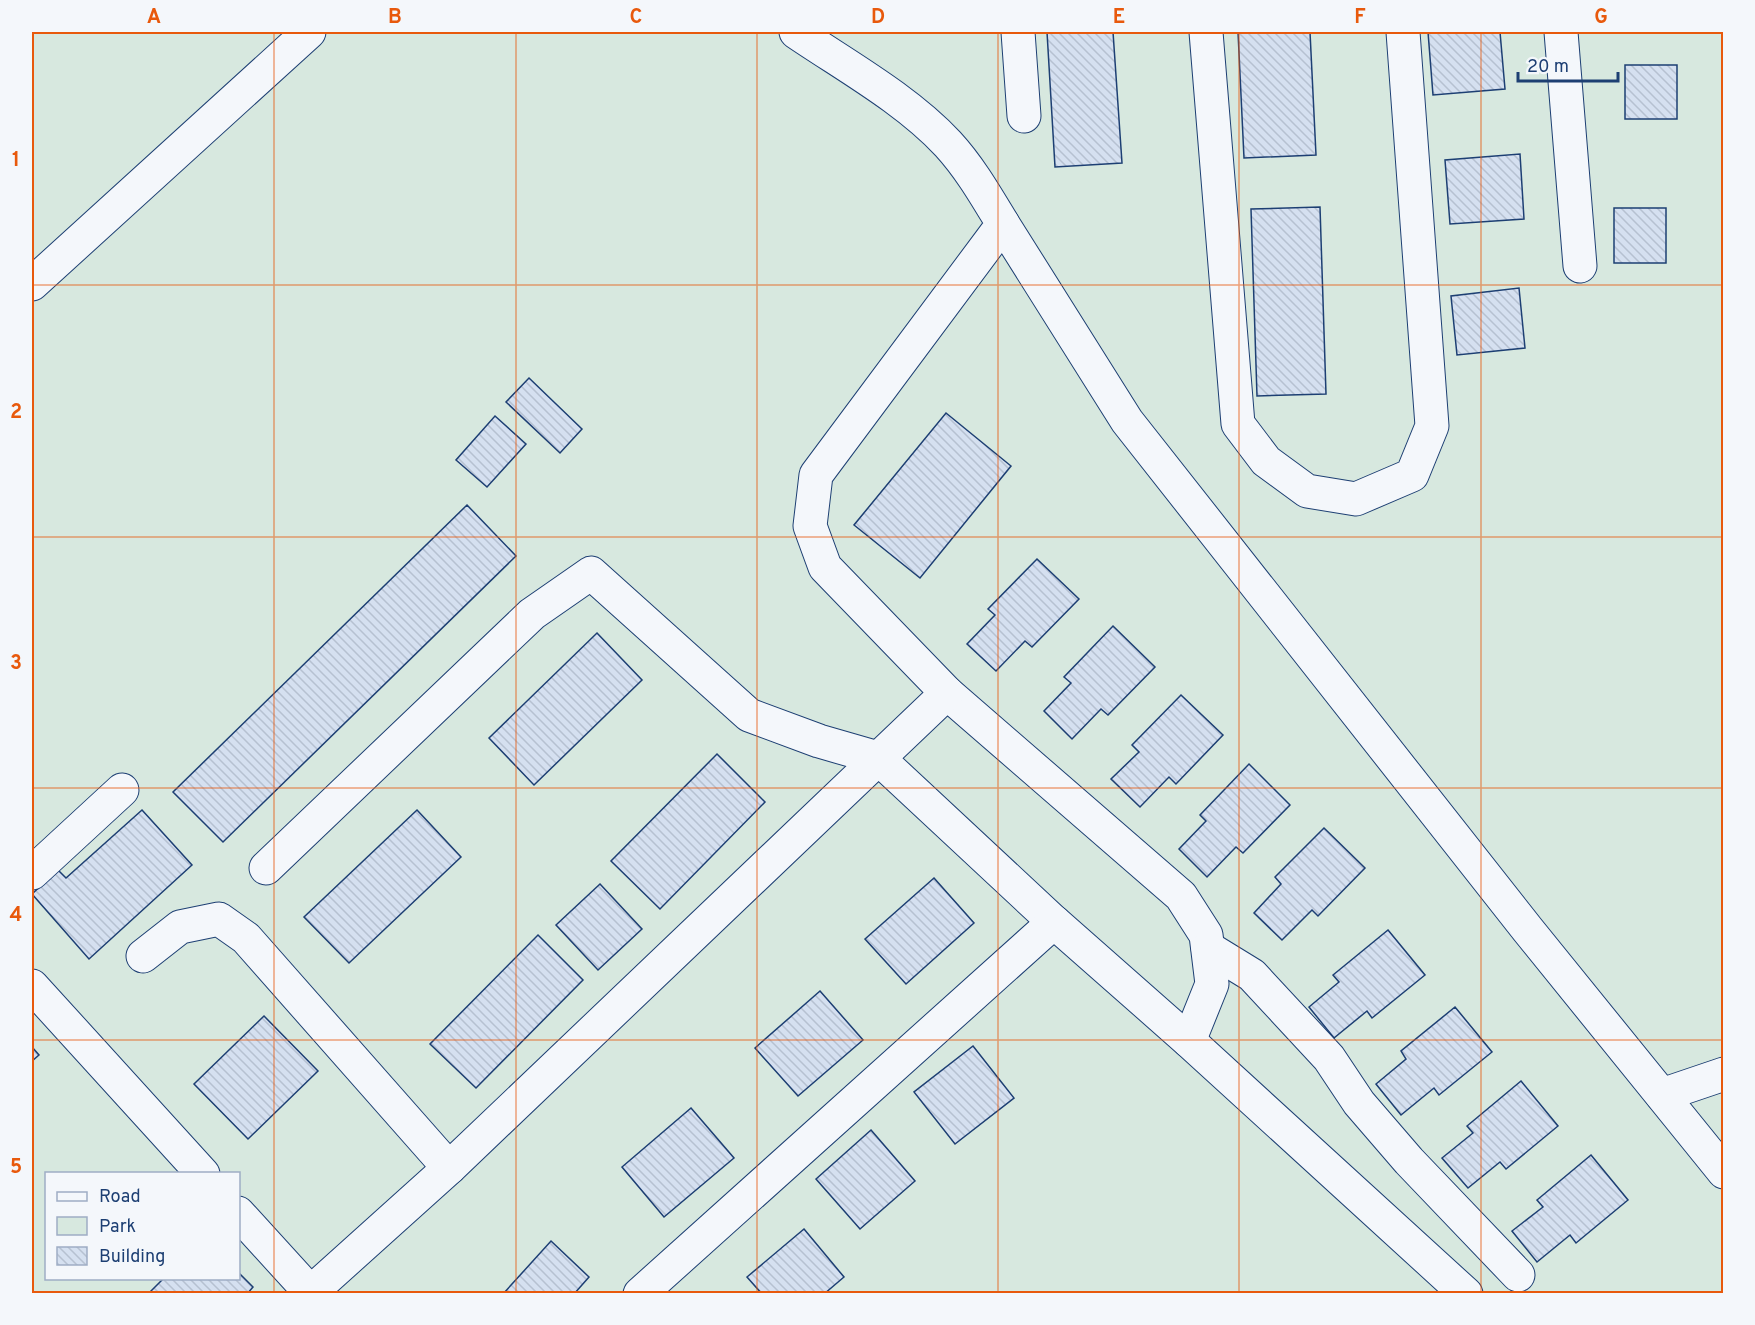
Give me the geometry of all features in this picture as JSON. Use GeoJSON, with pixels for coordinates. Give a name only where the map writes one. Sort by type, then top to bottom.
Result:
{"type":"FeatureCollection","features":[{"type":"Feature","properties":{"kind":"street"},"geometry":{"type":"LineString","coordinates":[[32,284],[309,32]]}},
{"type":"Feature","properties":{"kind":"street"},"geometry":{"type":"LineString","coordinates":[[795,32],[880,89],[946,142],[978,182],[1126,421],[1528,930],[1724,1172]]}},
{"type":"Feature","properties":{"kind":"street"},"geometry":{"type":"LineString","coordinates":[[1018,32],[1024,116]]}},
{"type":"Feature","properties":{"kind":"street"},"geometry":{"type":"LineString","coordinates":[[1206,32],[1238,424],[1266,461],[1307,491],[1356,499],[1412,475],[1432,426],[1403,32]]}},
{"type":"Feature","properties":{"kind":"street"},"geometry":{"type":"LineString","coordinates":[[1561,32],[1580,266]]}},
{"type":"Feature","properties":{"kind":"street"},"geometry":{"type":"LineString","coordinates":[[1004,224],[816,475],[810,525],[825,567],[947,693],[1181,896],[1206,935],[1212,984],[1189,1041]]}},
{"type":"Feature","properties":{"kind":"street"},"geometry":{"type":"LineString","coordinates":[[266,868],[532,614],[591,573],[749,715],[819,741],[878,758],[1054,922],[1189,1041],[1466,1293]]}},
{"type":"Feature","properties":{"kind":"street"},"geometry":{"type":"LineString","coordinates":[[240,1215],[309,1293],[448,1168],[947,693]]}},
{"type":"Feature","properties":{"kind":"street"},"geometry":{"type":"LineString","coordinates":[[32,873],[122,790]]}},
{"type":"Feature","properties":{"kind":"street"},"geometry":{"type":"LineString","coordinates":[[143,956],[180,927],[219,919],[246,938],[448,1168]]}},
{"type":"Feature","properties":{"kind":"street"},"geometry":{"type":"LineString","coordinates":[[640,1293],[1054,922]]}},
{"type":"Feature","properties":{"kind":"street"},"geometry":{"type":"LineString","coordinates":[[1208,948],[1252,975],[1329,1058],[1359,1103],[1409,1161],[1518,1275]]}},
{"type":"Feature","properties":{"kind":"street"},"geometry":{"type":"LineString","coordinates":[[32,986],[201,1172]]}},
{"type":"Feature","properties":{"kind":"street"},"geometry":{"type":"LineString","coordinates":[[1662,1095],[1724,1074]]}},
{"type":"Feature","properties":{"kind":"green space"},"geometry":{"type":"Polygon","coordinates":[[[32,32],[1723,32],[1723,1293],[32,1293],[32,32]]]}},
{"type":"Feature","properties":{"kind":"building"},"geometry":{"type":"Polygon","coordinates":[[[1047,32],[1113,32],[1122,163],[1055,167],[1047,32]]]}},
{"type":"Feature","properties":{"kind":"building"},"geometry":{"type":"Polygon","coordinates":[[[1238,32],[1310,32],[1316,155],[1244,158],[1238,32]]]}},
{"type":"Feature","properties":{"kind":"building"},"geometry":{"type":"Polygon","coordinates":[[[1428,32],[1500,32],[1505,89],[1433,95],[1428,32]]]}},
{"type":"Feature","properties":{"kind":"building"},"geometry":{"type":"Polygon","coordinates":[[[1625,65],[1677,65],[1677,119],[1625,119],[1625,65]]]}},
{"type":"Feature","properties":{"kind":"building"},"geometry":{"type":"Polygon","coordinates":[[[1520,154],[1524,219],[1450,224],[1445,160],[1520,154]]]}},
{"type":"Feature","properties":{"kind":"building"},"geometry":{"type":"Polygon","coordinates":[[[1320,207],[1326,394],[1257,396],[1251,209],[1320,207]]]}},
{"type":"Feature","properties":{"kind":"building"},"geometry":{"type":"Polygon","coordinates":[[[1614,208],[1666,208],[1666,263],[1614,263],[1614,208]]]}},
{"type":"Feature","properties":{"kind":"building"},"geometry":{"type":"Polygon","coordinates":[[[1519,288],[1525,348],[1457,355],[1451,296],[1519,288]]]}},
{"type":"Feature","properties":{"kind":"building"},"geometry":{"type":"Polygon","coordinates":[[[529,378],[582,429],[560,453],[506,402],[529,378]]]}},
{"type":"Feature","properties":{"kind":"building"},"geometry":{"type":"Polygon","coordinates":[[[946,413],[1011,466],[920,578],[854,525],[946,413]]]}},
{"type":"Feature","properties":{"kind":"building"},"geometry":{"type":"Polygon","coordinates":[[[495,416],[526,444],[487,487],[456,460],[495,416]]]}},
{"type":"Feature","properties":{"kind":"building"},"geometry":{"type":"Polygon","coordinates":[[[467,505],[516,556],[223,842],[173,792],[467,505]]]}},
{"type":"Feature","properties":{"kind":"building"},"geometry":{"type":"Polygon","coordinates":[[[1037,559],[1079,599],[1032,647],[1025,641],[996,671],[967,644],[995,615],[988,609],[1037,559]]]}},
{"type":"Feature","properties":{"kind":"building"},"geometry":{"type":"Polygon","coordinates":[[[1113,626],[1155,667],[1108,715],[1101,709],[1072,739],[1044,711],[1071,683],[1064,677],[1113,626]]]}},
{"type":"Feature","properties":{"kind":"building"},"geometry":{"type":"Polygon","coordinates":[[[597,633],[642,680],[534,785],[489,738],[597,633]]]}},
{"type":"Feature","properties":{"kind":"building"},"geometry":{"type":"Polygon","coordinates":[[[1181,695],[1223,735],[1176,784],[1169,777],[1140,807],[1111,779],[1139,752],[1132,745],[1181,695]]]}},
{"type":"Feature","properties":{"kind":"building"},"geometry":{"type":"Polygon","coordinates":[[[717,754],[765,802],[660,909],[611,861],[717,754]]]}},
{"type":"Feature","properties":{"kind":"building"},"geometry":{"type":"Polygon","coordinates":[[[1249,764],[1290,805],[1243,853],[1236,847],[1207,877],[1179,849],[1206,821],[1200,815],[1249,764]]]}},
{"type":"Feature","properties":{"kind":"building"},"geometry":{"type":"Polygon","coordinates":[[[142,810],[192,865],[89,959],[32,894],[58,870],[66,878],[142,810]]]}},
{"type":"Feature","properties":{"kind":"building"},"geometry":{"type":"Polygon","coordinates":[[[417,810],[461,857],[349,963],[304,917],[417,810]]]}},
{"type":"Feature","properties":{"kind":"building"},"geometry":{"type":"Polygon","coordinates":[[[1324,828],[1365,868],[1318,916],[1312,910],[1282,940],[1254,913],[1281,884],[1275,877],[1324,828]]]}},
{"type":"Feature","properties":{"kind":"building"},"geometry":{"type":"Polygon","coordinates":[[[934,878],[974,923],[906,984],[865,939],[934,878]]]}},
{"type":"Feature","properties":{"kind":"building"},"geometry":{"type":"Polygon","coordinates":[[[600,884],[642,929],[598,970],[556,925],[600,884]]]}},
{"type":"Feature","properties":{"kind":"building"},"geometry":{"type":"Polygon","coordinates":[[[1388,930],[1425,975],[1372,1018],[1367,1011],[1334,1038],[1309,1007],[1339,982],[1333,975],[1388,930]]]}},
{"type":"Feature","properties":{"kind":"building"},"geometry":{"type":"Polygon","coordinates":[[[538,935],[583,980],[476,1088],[430,1044],[538,935]]]}},
{"type":"Feature","properties":{"kind":"building"},"geometry":{"type":"Polygon","coordinates":[[[820,991],[863,1040],[798,1096],[755,1048],[820,991]]]}},
{"type":"Feature","properties":{"kind":"building"},"geometry":{"type":"Polygon","coordinates":[[[1455,1007],[1492,1052],[1439,1095],[1434,1088],[1401,1115],[1376,1084],[1406,1059],[1401,1051],[1455,1007]]]}},
{"type":"Feature","properties":{"kind":"building"},"geometry":{"type":"Polygon","coordinates":[[[264,1016],[318,1071],[248,1139],[194,1084],[264,1016]]]}},
{"type":"Feature","properties":{"kind":"building"},"geometry":{"type":"Polygon","coordinates":[[[973,1046],[1014,1098],[955,1144],[914,1092],[973,1046]]]}},
{"type":"Feature","properties":{"kind":"building"},"geometry":{"type":"Polygon","coordinates":[[[32,1047],[39,1055],[32,1061],[32,1047]]]}},
{"type":"Feature","properties":{"kind":"building"},"geometry":{"type":"Polygon","coordinates":[[[1521,1081],[1558,1126],[1506,1169],[1500,1162],[1468,1188],[1442,1158],[1473,1133],[1467,1126],[1521,1081]]]}},
{"type":"Feature","properties":{"kind":"building"},"geometry":{"type":"Polygon","coordinates":[[[691,1108],[734,1158],[664,1217],[622,1167],[691,1108]]]}},
{"type":"Feature","properties":{"kind":"building"},"geometry":{"type":"Polygon","coordinates":[[[871,1130],[915,1181],[860,1229],[816,1179],[871,1130]]]}},
{"type":"Feature","properties":{"kind":"building"},"geometry":{"type":"Polygon","coordinates":[[[1591,1155],[1628,1200],[1576,1243],[1570,1235],[1537,1262],[1512,1231],[1543,1207],[1537,1200],[1591,1155]]]}},
{"type":"Feature","properties":{"kind":"building"},"geometry":{"type":"Polygon","coordinates":[[[804,1229],[844,1277],[824,1294],[762,1294],[747,1277],[804,1229]]]}},
{"type":"Feature","properties":{"kind":"building"},"geometry":{"type":"Polygon","coordinates":[[[551,1241],[589,1277],[574,1294],[503,1294],[551,1241]]]}},
{"type":"Feature","properties":{"kind":"building"},"geometry":{"type":"Polygon","coordinates":[[[240,1274],[253,1287],[247,1294],[148,1294],[162,1280],[240,1280],[240,1274]]]}}]}
